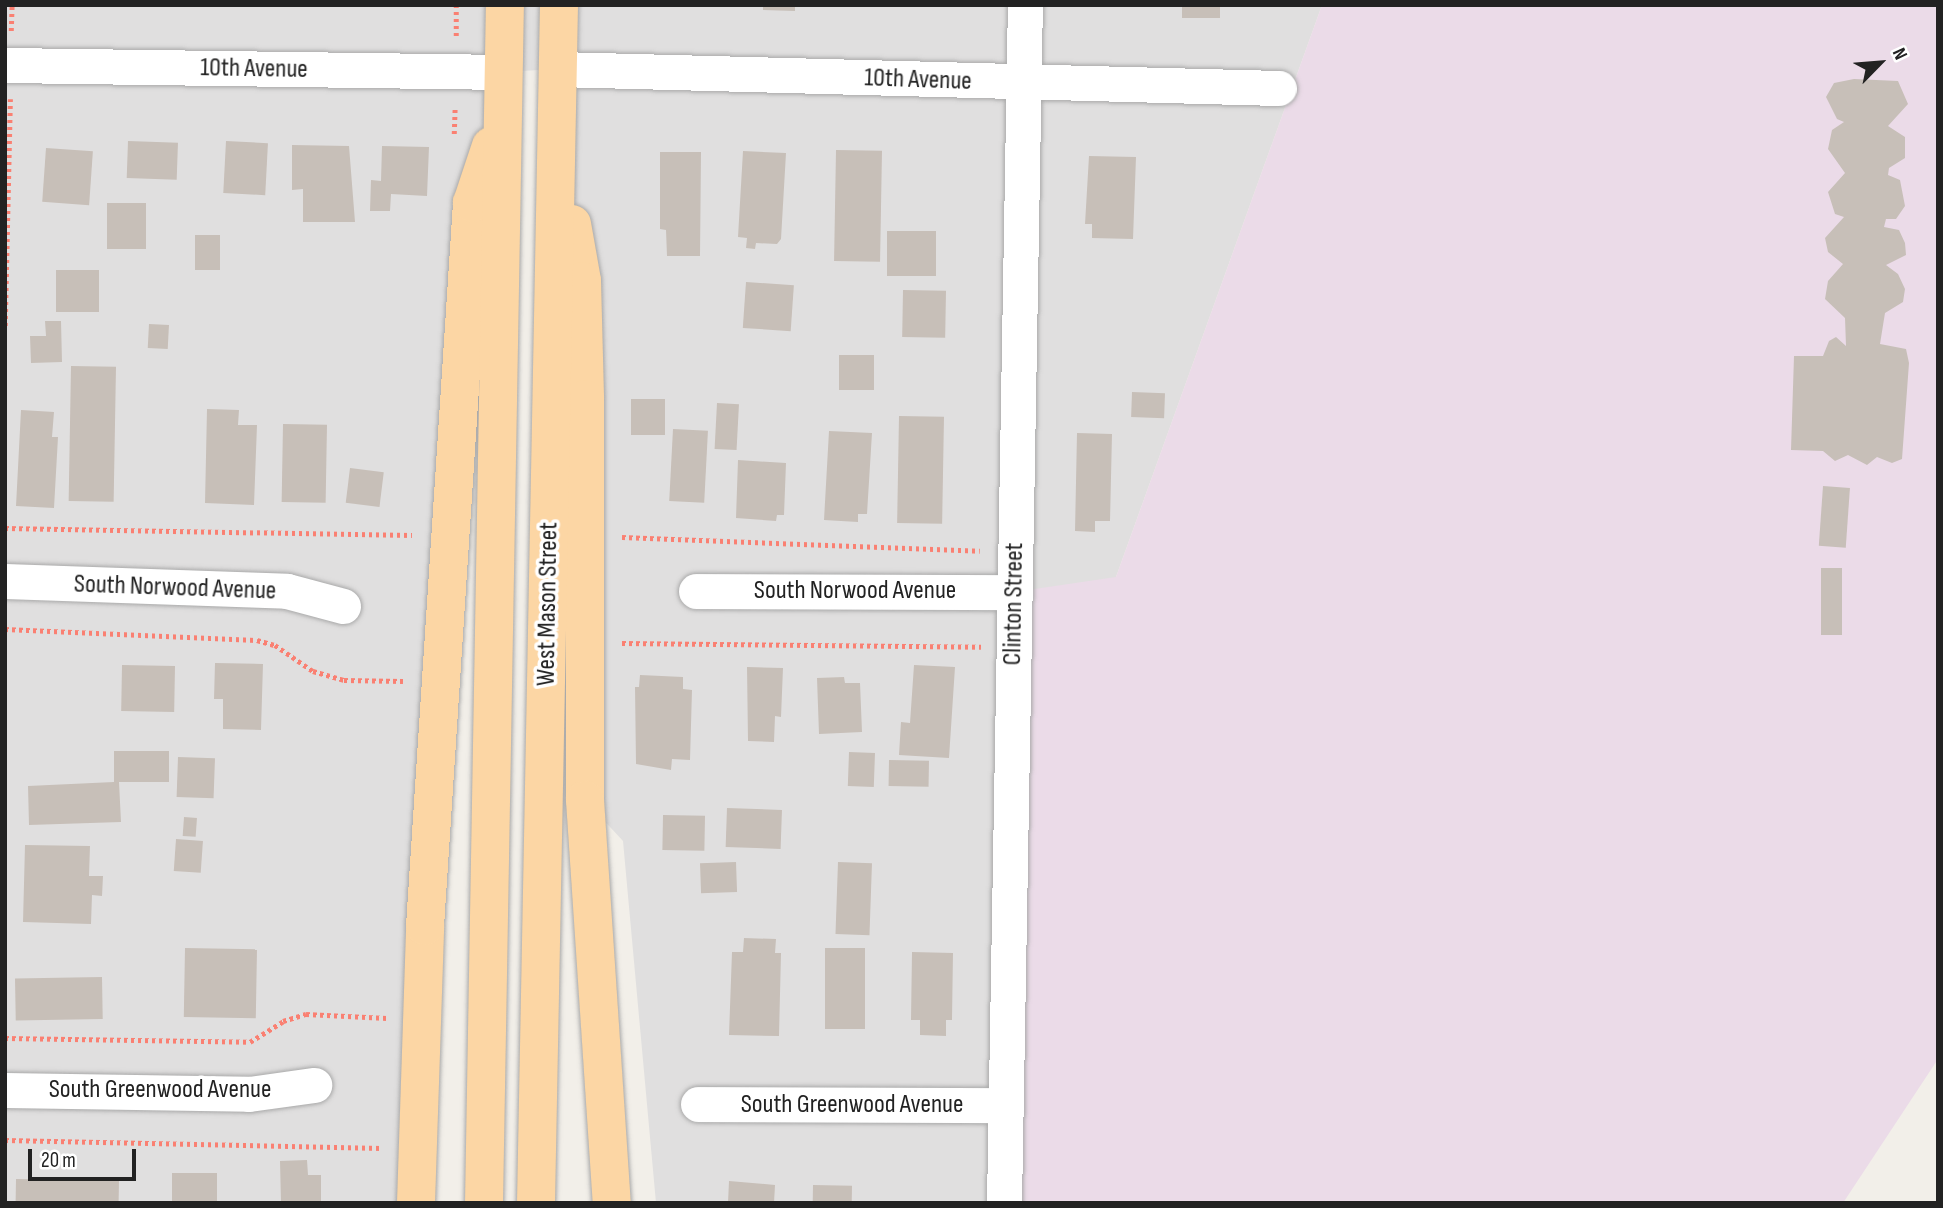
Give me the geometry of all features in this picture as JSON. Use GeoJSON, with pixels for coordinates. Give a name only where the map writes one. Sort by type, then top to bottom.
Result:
{"type":"FeatureCollection","features":[{"type":"Feature","properties":{"kind":"main road","name":"West Mason Street"},"geometry":{"type":"LineString","coordinates":[[484,1203],[505,5]]}},
{"type":"Feature","properties":{"kind":"main road","name":"West Mason Street"},"geometry":{"type":"LineString","coordinates":[[536,1203],[559,5]]}},
{"type":"Feature","properties":{"kind":"main road"},"geometry":{"type":"LineString","coordinates":[[416,1203],[425,926],[472,203],[503,90]]}},
{"type":"Feature","properties":{"kind":"main road"},"geometry":{"type":"LineString","coordinates":[[557,132],[582,281],[585,800],[612,1203]]}},
{"type":"Feature","properties":{"kind":"street","name":"Clinton Street"},"geometry":{"type":"LineString","coordinates":[[1003,1203],[1025,5]]}},
{"type":"Feature","properties":{"kind":"street","name":"10th Avenue"},"geometry":{"type":"LineString","coordinates":[[8,65],[503,90]]}},
{"type":"Feature","properties":{"kind":"street","name":"10th Avenue"},"geometry":{"type":"LineString","coordinates":[[558,69],[1279,88]]}},
{"type":"Feature","properties":{"kind":"street","name":"South Norwood Avenue"},"geometry":{"type":"LineString","coordinates":[[5,581],[287,591],[343,606]]}},
{"type":"Feature","properties":{"kind":"street","name":"South Norwood Avenue"},"geometry":{"type":"LineString","coordinates":[[696,591],[1014,592]]}},
{"type":"Feature","properties":{"kind":"street","name":"South Greenwood Avenue"},"geometry":{"type":"LineString","coordinates":[[5,1090],[249,1094],[314,1085]]}},
{"type":"Feature","properties":{"kind":"street","name":"South Greenwood Avenue"},"geometry":{"type":"LineString","coordinates":[[698,1104],[1005,1105]]}},
{"type":"Feature","properties":{"kind":"path"},"geometry":{"type":"LineString","coordinates":[[5,326],[8,65],[12,5]]}},
{"type":"Feature","properties":{"kind":"path"},"geometry":{"type":"LineString","coordinates":[[5,528],[418,535]]}},
{"type":"Feature","properties":{"kind":"path"},"geometry":{"type":"LineString","coordinates":[[607,537],[1015,552]]}},
{"type":"Feature","properties":{"kind":"path"},"geometry":{"type":"LineString","coordinates":[[5,629],[257,640],[275,645],[313,671],[344,680],[409,680]]}},
{"type":"Feature","properties":{"kind":"path"},"geometry":{"type":"LineString","coordinates":[[607,643],[1013,648]]}},
{"type":"Feature","properties":{"kind":"path"},"geometry":{"type":"LineString","coordinates":[[5,1038],[250,1042],[283,1021],[306,1014],[402,1019]]}},
{"type":"Feature","properties":{"kind":"path"},"geometry":{"type":"LineString","coordinates":[[5,1140],[395,1148]]}},
{"type":"Feature","properties":{"kind":"shaded area"},"geometry":{"type":"Polygon","coordinates":[[[5,5],[1322,5],[1116,577],[1004,1203],[656,1203],[623,841],[585,800],[557,69],[504,72],[472,203],[416,1203],[5,1203],[5,5]]]}},
{"type":"Feature","properties":{"kind":"shaded area"},"geometry":{"type":"Polygon","coordinates":[[[1322,5],[1938,5],[1938,1059],[1843,1203],[1004,1203],[1014,592],[1116,577],[1322,5]]]}},
{"type":"Feature","properties":{"kind":"building"},"geometry":{"type":"Polygon","coordinates":[[[763,5],[795,5],[795,11],[763,10],[763,5]]]}},
{"type":"Feature","properties":{"kind":"building"},"geometry":{"type":"Polygon","coordinates":[[[1182,5],[1220,5],[1220,18],[1182,18],[1182,5]]]}},
{"type":"Feature","properties":{"kind":"building"},"geometry":{"type":"Polygon","coordinates":[[[1854,79],[1898,81],[1908,104],[1888,126],[1905,137],[1905,158],[1889,168],[1888,175],[1900,180],[1905,206],[1896,219],[1886,219],[1884,227],[1899,230],[1905,243],[1906,255],[1886,265],[1898,274],[1905,289],[1903,302],[1885,313],[1880,344],[1906,349],[1909,363],[1902,459],[1892,463],[1877,457],[1867,465],[1848,455],[1835,461],[1823,451],[1791,450],[1794,356],[1823,356],[1829,341],[1836,337],[1846,346],[1845,318],[1825,299],[1828,281],[1843,264],[1828,252],[1825,238],[1844,217],[1835,214],[1828,192],[1845,173],[1828,149],[1832,130],[1844,122],[1837,119],[1826,97],[1834,83],[1854,79]]]}},
{"type":"Feature","properties":{"kind":"building"},"geometry":{"type":"Polygon","coordinates":[[[128,141],[178,143],[177,180],[127,178],[128,141]]]}},
{"type":"Feature","properties":{"kind":"building"},"geometry":{"type":"Polygon","coordinates":[[[226,141],[268,143],[265,195],[223,193],[226,141]]]}},
{"type":"Feature","properties":{"kind":"building"},"geometry":{"type":"Polygon","coordinates":[[[292,145],[349,146],[355,222],[303,222],[303,189],[292,190],[292,145]]]}},
{"type":"Feature","properties":{"kind":"building"},"geometry":{"type":"Polygon","coordinates":[[[382,146],[429,147],[427,196],[391,194],[390,211],[370,211],[371,180],[381,181],[382,146]]]}},
{"type":"Feature","properties":{"kind":"building"},"geometry":{"type":"Polygon","coordinates":[[[46,148],[93,151],[89,205],[42,202],[46,148]]]}},
{"type":"Feature","properties":{"kind":"building"},"geometry":{"type":"Polygon","coordinates":[[[836,150],[882,151],[880,262],[834,261],[836,150]]]}},
{"type":"Feature","properties":{"kind":"building"},"geometry":{"type":"Polygon","coordinates":[[[743,151],[786,153],[781,239],[777,244],[756,243],[755,249],[746,248],[747,238],[738,237],[743,151]]]}},
{"type":"Feature","properties":{"kind":"building"},"geometry":{"type":"Polygon","coordinates":[[[660,152],[701,152],[700,256],[667,256],[666,230],[660,229],[660,152]]]}},
{"type":"Feature","properties":{"kind":"building"},"geometry":{"type":"Polygon","coordinates":[[[1089,156],[1136,157],[1133,239],[1092,238],[1092,224],[1085,224],[1089,156]]]}},
{"type":"Feature","properties":{"kind":"building"},"geometry":{"type":"Polygon","coordinates":[[[107,203],[146,203],[146,249],[107,249],[107,203]]]}},
{"type":"Feature","properties":{"kind":"building"},"geometry":{"type":"Polygon","coordinates":[[[887,231],[936,231],[936,276],[887,276],[887,231]]]}},
{"type":"Feature","properties":{"kind":"building"},"geometry":{"type":"Polygon","coordinates":[[[195,235],[220,235],[220,270],[195,270],[195,235]]]}},
{"type":"Feature","properties":{"kind":"building"},"geometry":{"type":"Polygon","coordinates":[[[56,270],[99,270],[99,312],[56,312],[56,270]]]}},
{"type":"Feature","properties":{"kind":"building"},"geometry":{"type":"Polygon","coordinates":[[[746,282],[794,285],[791,331],[743,328],[746,282]]]}},
{"type":"Feature","properties":{"kind":"building"},"geometry":{"type":"Polygon","coordinates":[[[903,290],[946,291],[945,338],[902,337],[903,290]]]}},
{"type":"Feature","properties":{"kind":"building"},"geometry":{"type":"Polygon","coordinates":[[[45,321],[61,321],[62,362],[31,363],[30,336],[46,336],[45,321]]]}},
{"type":"Feature","properties":{"kind":"building"},"geometry":{"type":"Polygon","coordinates":[[[149,324],[169,325],[168,349],[148,348],[149,324]]]}},
{"type":"Feature","properties":{"kind":"building"},"geometry":{"type":"Polygon","coordinates":[[[839,355],[874,355],[874,390],[839,390],[839,355]]]}},
{"type":"Feature","properties":{"kind":"building"},"geometry":{"type":"Polygon","coordinates":[[[71,366],[116,367],[114,502],[69,501],[71,366]]]}},
{"type":"Feature","properties":{"kind":"building"},"geometry":{"type":"Polygon","coordinates":[[[1132,392],[1165,393],[1164,418],[1131,417],[1132,392]]]}},
{"type":"Feature","properties":{"kind":"building"},"geometry":{"type":"Polygon","coordinates":[[[631,399],[665,399],[665,435],[631,435],[631,399]]]}},
{"type":"Feature","properties":{"kind":"building"},"geometry":{"type":"Polygon","coordinates":[[[717,403],[739,404],[737,450],[715,449],[717,403]]]}},
{"type":"Feature","properties":{"kind":"building"},"geometry":{"type":"Polygon","coordinates":[[[207,409],[239,410],[238,425],[257,425],[254,505],[205,503],[207,409]]]}},
{"type":"Feature","properties":{"kind":"building"},"geometry":{"type":"Polygon","coordinates":[[[21,410],[54,412],[52,437],[58,437],[54,508],[16,506],[21,410]]]}},
{"type":"Feature","properties":{"kind":"building"},"geometry":{"type":"Polygon","coordinates":[[[899,416],[944,417],[942,524],[897,523],[899,416]]]}},
{"type":"Feature","properties":{"kind":"building"},"geometry":{"type":"Polygon","coordinates":[[[283,424],[327,425],[326,503],[282,502],[283,424]]]}},
{"type":"Feature","properties":{"kind":"building"},"geometry":{"type":"Polygon","coordinates":[[[673,429],[708,431],[704,503],[669,501],[673,429]]]}},
{"type":"Feature","properties":{"kind":"building"},"geometry":{"type":"Polygon","coordinates":[[[829,431],[872,433],[867,514],[858,514],[858,522],[824,520],[829,431]]]}},
{"type":"Feature","properties":{"kind":"building"},"geometry":{"type":"Polygon","coordinates":[[[1077,433],[1112,434],[1110,521],[1095,521],[1095,532],[1075,531],[1077,433]]]}},
{"type":"Feature","properties":{"kind":"building"},"geometry":{"type":"Polygon","coordinates":[[[738,460],[786,463],[784,515],[777,515],[776,521],[736,518],[738,460]]]}},
{"type":"Feature","properties":{"kind":"building"},"geometry":{"type":"Polygon","coordinates":[[[350,468],[384,472],[379,507],[346,503],[350,468]]]}},
{"type":"Feature","properties":{"kind":"building"},"geometry":{"type":"Polygon","coordinates":[[[1823,486],[1850,488],[1846,548],[1819,546],[1823,486]]]}},
{"type":"Feature","properties":{"kind":"building"},"geometry":{"type":"Polygon","coordinates":[[[1821,568],[1842,568],[1842,635],[1821,635],[1821,568]]]}},
{"type":"Feature","properties":{"kind":"building"},"geometry":{"type":"Polygon","coordinates":[[[215,663],[263,664],[261,730],[223,729],[223,699],[214,699],[215,663]]]}},
{"type":"Feature","properties":{"kind":"building"},"geometry":{"type":"Polygon","coordinates":[[[122,665],[175,666],[174,712],[121,711],[122,665]]]}},
{"type":"Feature","properties":{"kind":"building"},"geometry":{"type":"Polygon","coordinates":[[[914,665],[955,667],[949,758],[899,755],[901,722],[910,723],[914,665]]]}},
{"type":"Feature","properties":{"kind":"building"},"geometry":{"type":"Polygon","coordinates":[[[747,667],[783,668],[781,717],[775,716],[774,742],[748,741],[747,667]]]}},
{"type":"Feature","properties":{"kind":"building"},"geometry":{"type":"Polygon","coordinates":[[[640,675],[683,677],[683,689],[692,690],[690,760],[672,759],[671,770],[636,764],[635,687],[639,687],[640,675]]]}},
{"type":"Feature","properties":{"kind":"building"},"geometry":{"type":"Polygon","coordinates":[[[844,677],[845,683],[860,683],[862,732],[819,734],[817,678],[844,677]]]}},
{"type":"Feature","properties":{"kind":"building"},"geometry":{"type":"Polygon","coordinates":[[[114,751],[169,751],[169,782],[119,782],[121,822],[29,825],[28,786],[114,782],[114,751]]]}},
{"type":"Feature","properties":{"kind":"building"},"geometry":{"type":"Polygon","coordinates":[[[849,752],[875,753],[874,787],[848,786],[849,752]]]}},
{"type":"Feature","properties":{"kind":"building"},"geometry":{"type":"Polygon","coordinates":[[[178,757],[215,758],[214,798],[177,797],[178,757]]]}},
{"type":"Feature","properties":{"kind":"building"},"geometry":{"type":"Polygon","coordinates":[[[889,760],[929,761],[929,787],[889,786],[889,760]]]}},
{"type":"Feature","properties":{"kind":"building"},"geometry":{"type":"Polygon","coordinates":[[[727,808],[782,810],[781,849],[726,847],[727,808]]]}},
{"type":"Feature","properties":{"kind":"building"},"geometry":{"type":"Polygon","coordinates":[[[663,815],[705,816],[704,851],[662,850],[663,815]]]}},
{"type":"Feature","properties":{"kind":"building"},"geometry":{"type":"Polygon","coordinates":[[[184,817],[197,818],[196,837],[183,836],[184,817]]]}},
{"type":"Feature","properties":{"kind":"building"},"geometry":{"type":"Polygon","coordinates":[[[176,839],[203,841],[201,873],[174,871],[176,839]]]}},
{"type":"Feature","properties":{"kind":"building"},"geometry":{"type":"Polygon","coordinates":[[[25,845],[90,846],[89,876],[103,876],[102,896],[92,895],[91,924],[23,922],[25,845]]]}},
{"type":"Feature","properties":{"kind":"building"},"geometry":{"type":"Polygon","coordinates":[[[736,862],[737,892],[701,893],[700,863],[736,862]]]}},
{"type":"Feature","properties":{"kind":"building"},"geometry":{"type":"Polygon","coordinates":[[[838,862],[872,863],[869,935],[835,934],[838,862]]]}},
{"type":"Feature","properties":{"kind":"building"},"geometry":{"type":"Polygon","coordinates":[[[744,938],[776,939],[775,953],[781,953],[779,1036],[729,1035],[732,952],[743,952],[744,938]]]}},
{"type":"Feature","properties":{"kind":"building"},"geometry":{"type":"Polygon","coordinates":[[[185,948],[257,949],[256,1018],[184,1017],[185,948]]]}},
{"type":"Feature","properties":{"kind":"building"},"geometry":{"type":"Polygon","coordinates":[[[825,948],[865,948],[865,1029],[825,1029],[825,948]]]}},
{"type":"Feature","properties":{"kind":"building"},"geometry":{"type":"Polygon","coordinates":[[[912,952],[953,953],[952,1020],[946,1020],[946,1036],[920,1035],[920,1020],[911,1020],[912,952]]]}},
{"type":"Feature","properties":{"kind":"building"},"geometry":{"type":"Polygon","coordinates":[[[102,977],[103,1019],[16,1021],[15,979],[102,977]]]}},
{"type":"Feature","properties":{"kind":"building"},"geometry":{"type":"Polygon","coordinates":[[[307,1160],[308,1175],[321,1175],[321,1203],[281,1203],[280,1161],[307,1160]]]}},
{"type":"Feature","properties":{"kind":"building"},"geometry":{"type":"Polygon","coordinates":[[[172,1173],[217,1173],[217,1203],[172,1203],[172,1173]]]}},
{"type":"Feature","properties":{"kind":"building"},"geometry":{"type":"Polygon","coordinates":[[[16,1179],[119,1181],[119,1203],[16,1203],[16,1179]]]}},
{"type":"Feature","properties":{"kind":"building"},"geometry":{"type":"Polygon","coordinates":[[[729,1181],[775,1185],[774,1203],[728,1203],[729,1181]]]}},
{"type":"Feature","properties":{"kind":"building"},"geometry":{"type":"Polygon","coordinates":[[[813,1185],[852,1186],[852,1203],[813,1203],[813,1185]]]}}]}
